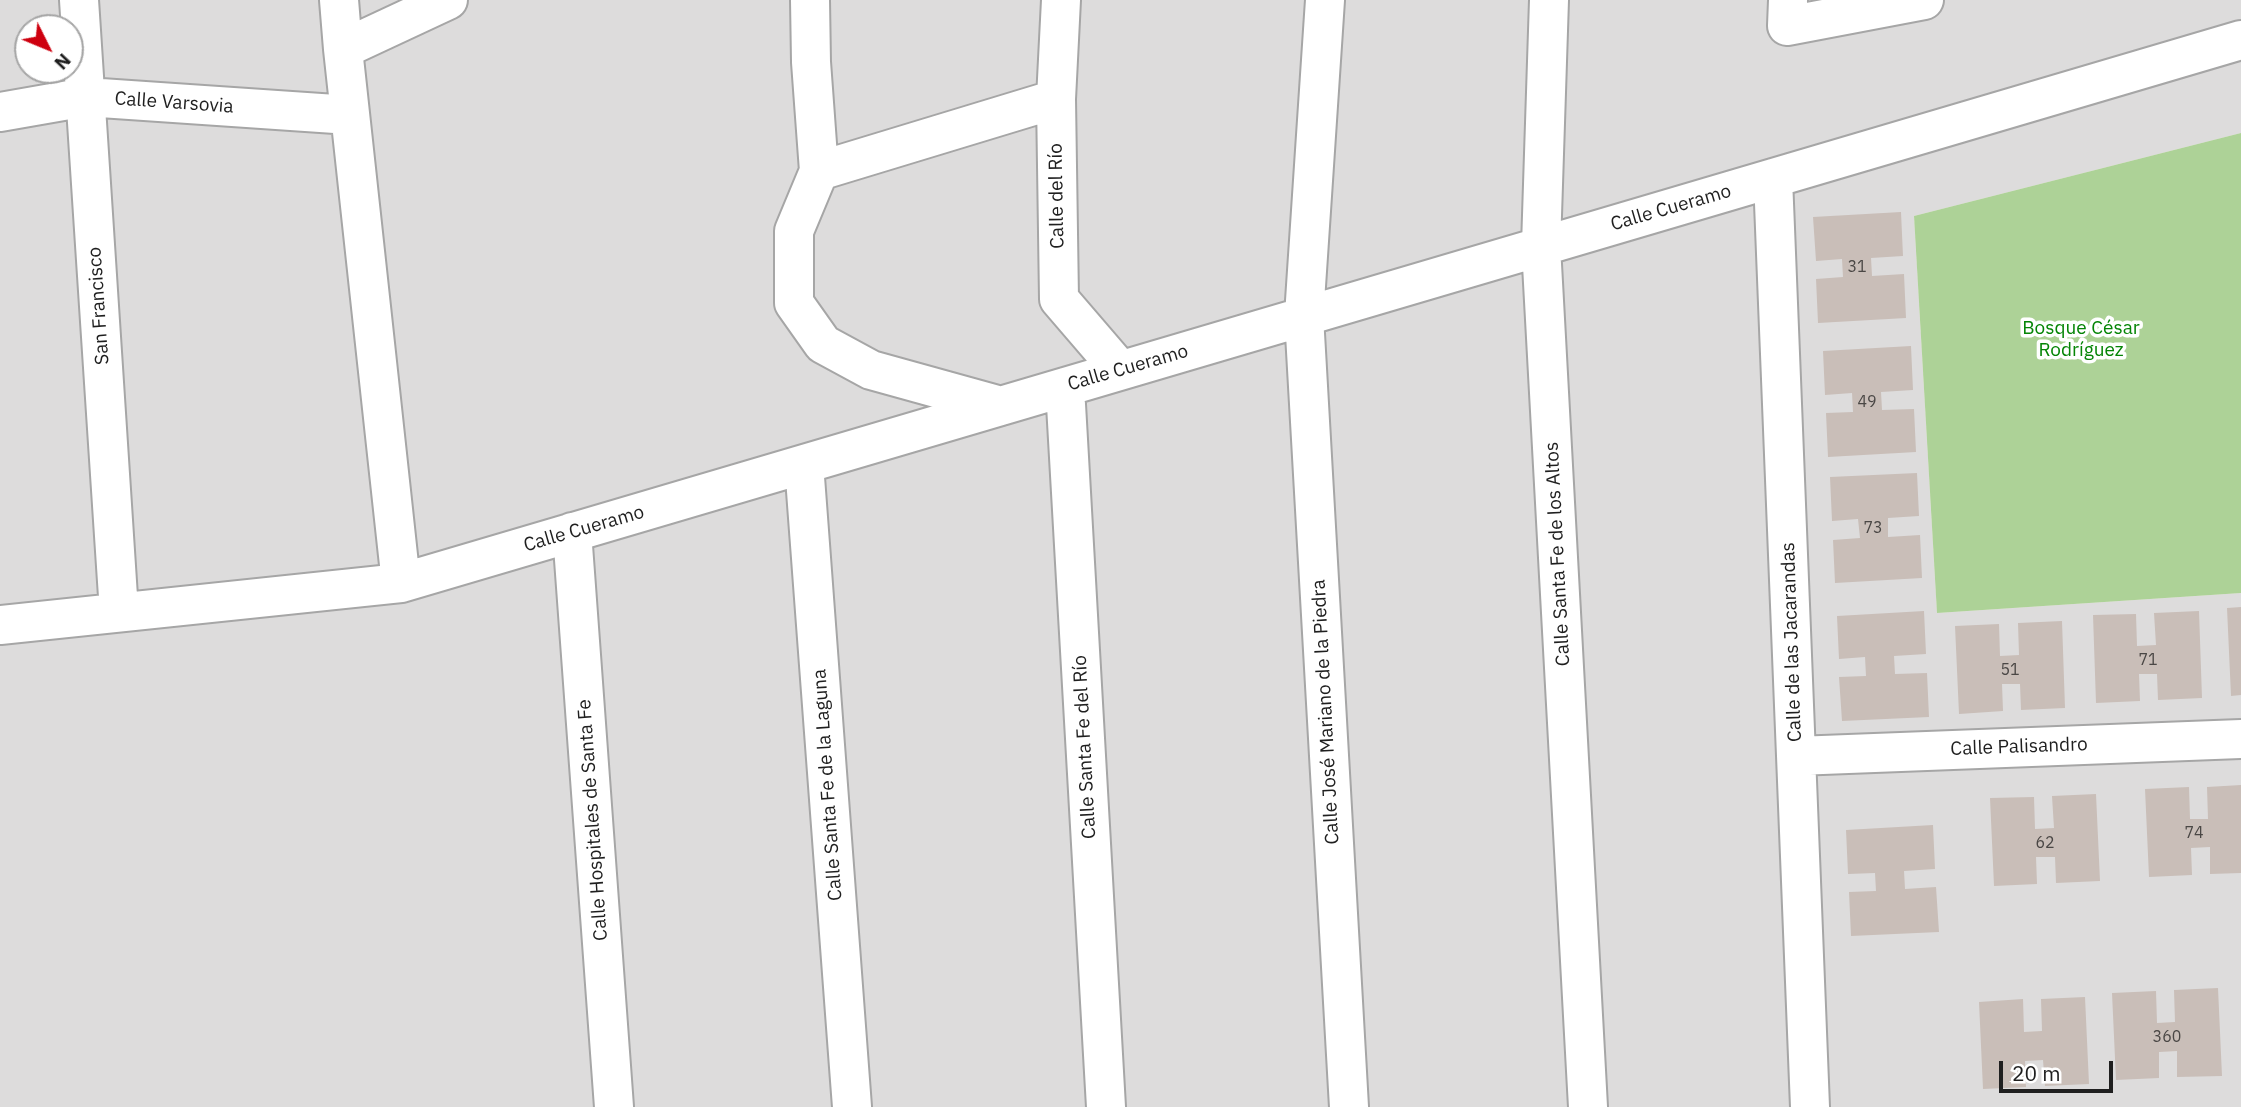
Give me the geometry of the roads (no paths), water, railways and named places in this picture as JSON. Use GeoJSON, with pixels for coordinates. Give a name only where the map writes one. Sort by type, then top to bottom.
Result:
{"type":"FeatureCollection","features":[{"type":"Feature","properties":{"kind":"street","name":"San Francisco"},"geometry":{"type":"LineString","coordinates":[[79,0],[119,612]]}},
{"type":"Feature","properties":{"kind":"street"},"geometry":{"type":"LineString","coordinates":[[339,0],[401,583]]}},
{"type":"Feature","properties":{"kind":"street"},"geometry":{"type":"LineString","coordinates":[[343,49],[448,0]]}},
{"type":"Feature","properties":{"kind":"street"},"geometry":{"type":"LineString","coordinates":[[810,0],[811,62],[819,171],[794,231],[794,303],[823,344],[871,370],[1001,406]]}},
{"type":"Feature","properties":{"kind":"street","name":"Calle del Río"},"geometry":{"type":"LineString","coordinates":[[1061,0],[1056,99],[1059,299],[1120,370]]}},
{"type":"Feature","properties":{"kind":"street","name":"Calle José Mariano de la Piedra"},"geometry":{"type":"LineString","coordinates":[[1325,0],[1304,316],[1349,1107]]}},
{"type":"Feature","properties":{"kind":"street","name":"Calle Santa Fe de los Altos"},"geometry":{"type":"LineString","coordinates":[[1549,0],[1541,246],[1588,1107]]}},
{"type":"Feature","properties":{"kind":"street"},"geometry":{"type":"LineString","coordinates":[[1788,0],[1787,26],[1924,0]]}},
{"type":"Feature","properties":{"kind":"street","name":"Calle Cueramo"},"geometry":{"type":"LineString","coordinates":[[0,625],[401,583],[2241,40]]}},
{"type":"Feature","properties":{"kind":"street","name":"Calle Varsovia"},"geometry":{"type":"LineString","coordinates":[[0,112],[86,97],[350,115]]}},
{"type":"Feature","properties":{"kind":"street"},"geometry":{"type":"LineString","coordinates":[[819,171],[1056,99]]}},
{"type":"Feature","properties":{"kind":"street","name":"Calle de las Jacarandas"},"geometry":{"type":"LineString","coordinates":[[1773,178],[1810,1107]]}},
{"type":"Feature","properties":{"kind":"street","name":"Calle Santa Fe del Río"},"geometry":{"type":"LineString","coordinates":[[1065,387],[1106,1107]]}},
{"type":"Feature","properties":{"kind":"street","name":"Calle Santa Fe de la Laguna"},"geometry":{"type":"LineString","coordinates":[[804,464],[852,1107]]}},
{"type":"Feature","properties":{"kind":"street","name":"Calle Hospitales de Santa Fe"},"geometry":{"type":"LineString","coordinates":[[572,532],[614,1107]]}},
{"type":"Feature","properties":{"kind":"street","name":"Calle Palisandro"},"geometry":{"type":"LineString","coordinates":[[1797,756],[2241,739]]}},
{"type":"Feature","properties":{"kind":"park label","name":"Bosque César Rodríguez"},"geometry":{"type":"Point","coordinates":[2081,340]}}]}
